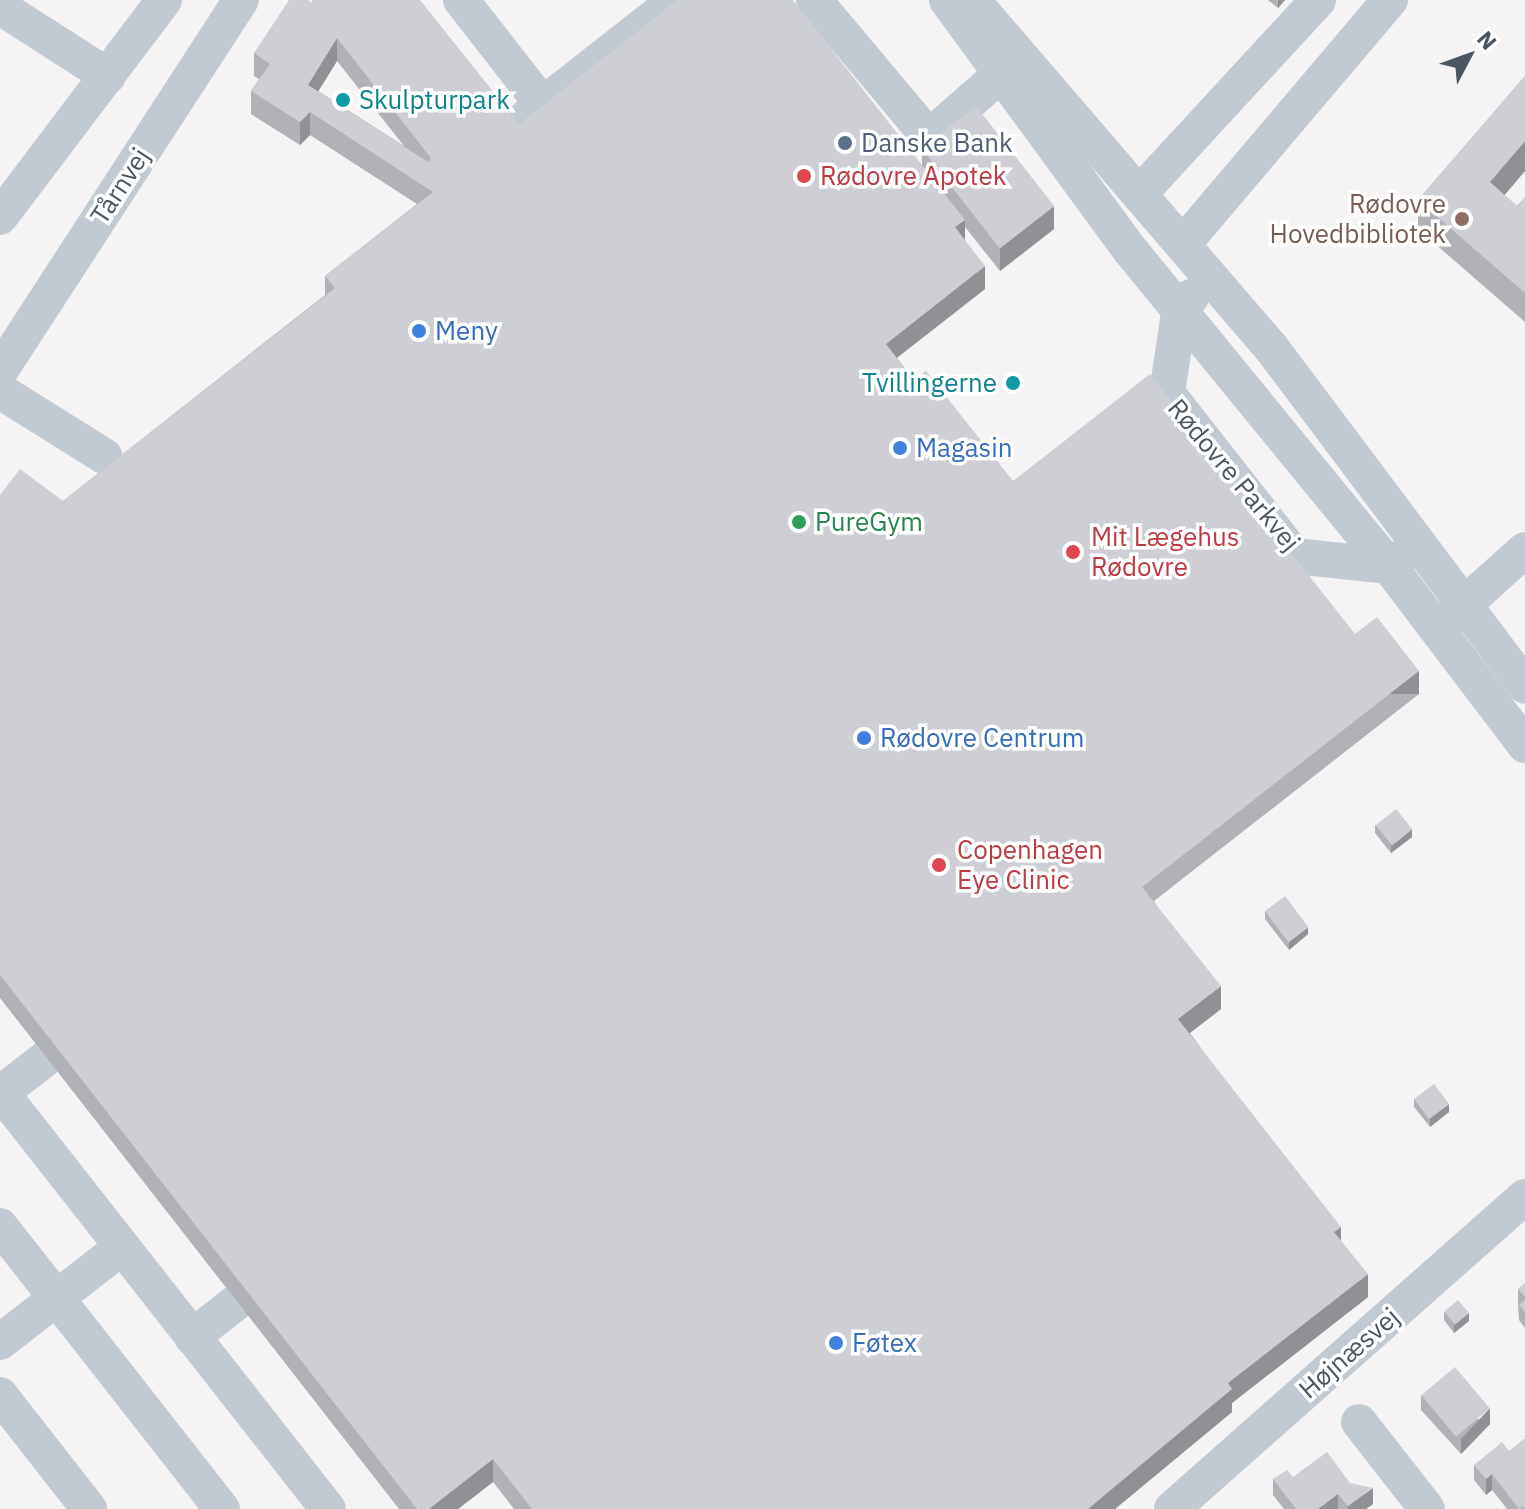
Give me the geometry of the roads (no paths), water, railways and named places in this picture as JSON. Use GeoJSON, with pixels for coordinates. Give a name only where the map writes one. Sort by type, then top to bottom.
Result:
{"type":"FeatureCollection","features":[{"type":"Feature","properties":{"kind":"street"},"geometry":{"type":"LineString","coordinates":[[0,217],[37,162],[108,76],[164,0]]}},
{"type":"Feature","properties":{"kind":"street","name":"Tårnvej"},"geometry":{"type":"LineString","coordinates":[[0,371],[241,0]]}},
{"type":"Feature","properties":{"kind":"street"},"geometry":{"type":"LineString","coordinates":[[461,0],[543,105]]}},
{"type":"Feature","properties":{"kind":"street"},"geometry":{"type":"LineString","coordinates":[[509,131],[676,0]]}},
{"type":"Feature","properties":{"kind":"street"},"geometry":{"type":"LineString","coordinates":[[814,0],[929,137],[999,76]]}},
{"type":"Feature","properties":{"kind":"street"},"geometry":{"type":"LineString","coordinates":[[947,0],[999,76],[1131,251],[1180,307],[1389,566],[1525,745]]}},
{"type":"Feature","properties":{"kind":"street"},"geometry":{"type":"LineString","coordinates":[[972,0],[1141,192],[1212,278],[1422,544],[1525,686]]}},
{"type":"Feature","properties":{"kind":"street"},"geometry":{"type":"LineString","coordinates":[[1141,192],[1318,0]]}},
{"type":"Feature","properties":{"kind":"street"},"geometry":{"type":"LineString","coordinates":[[1183,244],[1390,0]]}},
{"type":"Feature","properties":{"kind":"street"},"geometry":{"type":"LineString","coordinates":[[0,7],[108,76]]}},
{"type":"Feature","properties":{"kind":"street"},"geometry":{"type":"LineString","coordinates":[[1180,307],[1212,278]]}},
{"type":"Feature","properties":{"kind":"street","name":"Rødovre Parkvej"},"geometry":{"type":"LineString","coordinates":[[1180,307],[1167,393],[1295,556],[1389,566]]}},
{"type":"Feature","properties":{"kind":"street"},"geometry":{"type":"LineString","coordinates":[[0,391],[104,456]]}},
{"type":"Feature","properties":{"kind":"street"},"geometry":{"type":"LineString","coordinates":[[1389,566],[1422,544]]}},
{"type":"Feature","properties":{"kind":"street"},"geometry":{"type":"LineString","coordinates":[[1434,629],[1466,606],[1525,550]]}},
{"type":"Feature","properties":{"kind":"street"},"geometry":{"type":"LineString","coordinates":[[57,998],[106,1060]]}},
{"type":"Feature","properties":{"kind":"street"},"geometry":{"type":"LineString","coordinates":[[116,1003],[0,1092],[328,1509]]}},
{"type":"Feature","properties":{"kind":"street","name":"Højnæsvej"},"geometry":{"type":"LineString","coordinates":[[1172,1509],[1525,1197]]}},
{"type":"Feature","properties":{"kind":"street"},"geometry":{"type":"LineString","coordinates":[[0,1226],[222,1509]]}},
{"type":"Feature","properties":{"kind":"street"},"geometry":{"type":"LineString","coordinates":[[0,1342],[122,1247]]}},
{"type":"Feature","properties":{"kind":"street"},"geometry":{"type":"LineString","coordinates":[[192,1337],[238,1301]]}},
{"type":"Feature","properties":{"kind":"street"},"geometry":{"type":"LineString","coordinates":[[0,1395],[89,1509]]}},
{"type":"Feature","properties":{"kind":"street"},"geometry":{"type":"LineString","coordinates":[[1359,1422],[1427,1509]]}},
{"type":"Feature","properties":{"kind":"place","name":"Skulpturpark"},"geometry":{"type":"Point","coordinates":[343,100]}},
{"type":"Feature","properties":{"kind":"place","name":"Danske Bank"},"geometry":{"type":"Point","coordinates":[845,143]}},
{"type":"Feature","properties":{"kind":"place","name":"Rødovre Apotek"},"geometry":{"type":"Point","coordinates":[804,176]}},
{"type":"Feature","properties":{"kind":"place","name":"Rødovre Hovedbibliotek"},"geometry":{"type":"Point","coordinates":[1462,219]}},
{"type":"Feature","properties":{"kind":"place","name":"Meny"},"geometry":{"type":"Point","coordinates":[419,331]}},
{"type":"Feature","properties":{"kind":"place","name":"Tvillingerne"},"geometry":{"type":"Point","coordinates":[1013,383]}},
{"type":"Feature","properties":{"kind":"place","name":"Magasin"},"geometry":{"type":"Point","coordinates":[900,448]}},
{"type":"Feature","properties":{"kind":"place","name":"PureGym"},"geometry":{"type":"Point","coordinates":[799,522]}},
{"type":"Feature","properties":{"kind":"place","name":"Mit Lægehus Rødovre"},"geometry":{"type":"Point","coordinates":[1073,552]}},
{"type":"Feature","properties":{"kind":"place","name":"Rødovre Centrum"},"geometry":{"type":"Point","coordinates":[864,738]}},
{"type":"Feature","properties":{"kind":"place","name":"Copenhagen Eye Clinic"},"geometry":{"type":"Point","coordinates":[939,865]}},
{"type":"Feature","properties":{"kind":"place","name":"Føtex"},"geometry":{"type":"Point","coordinates":[836,1343]}}]}
